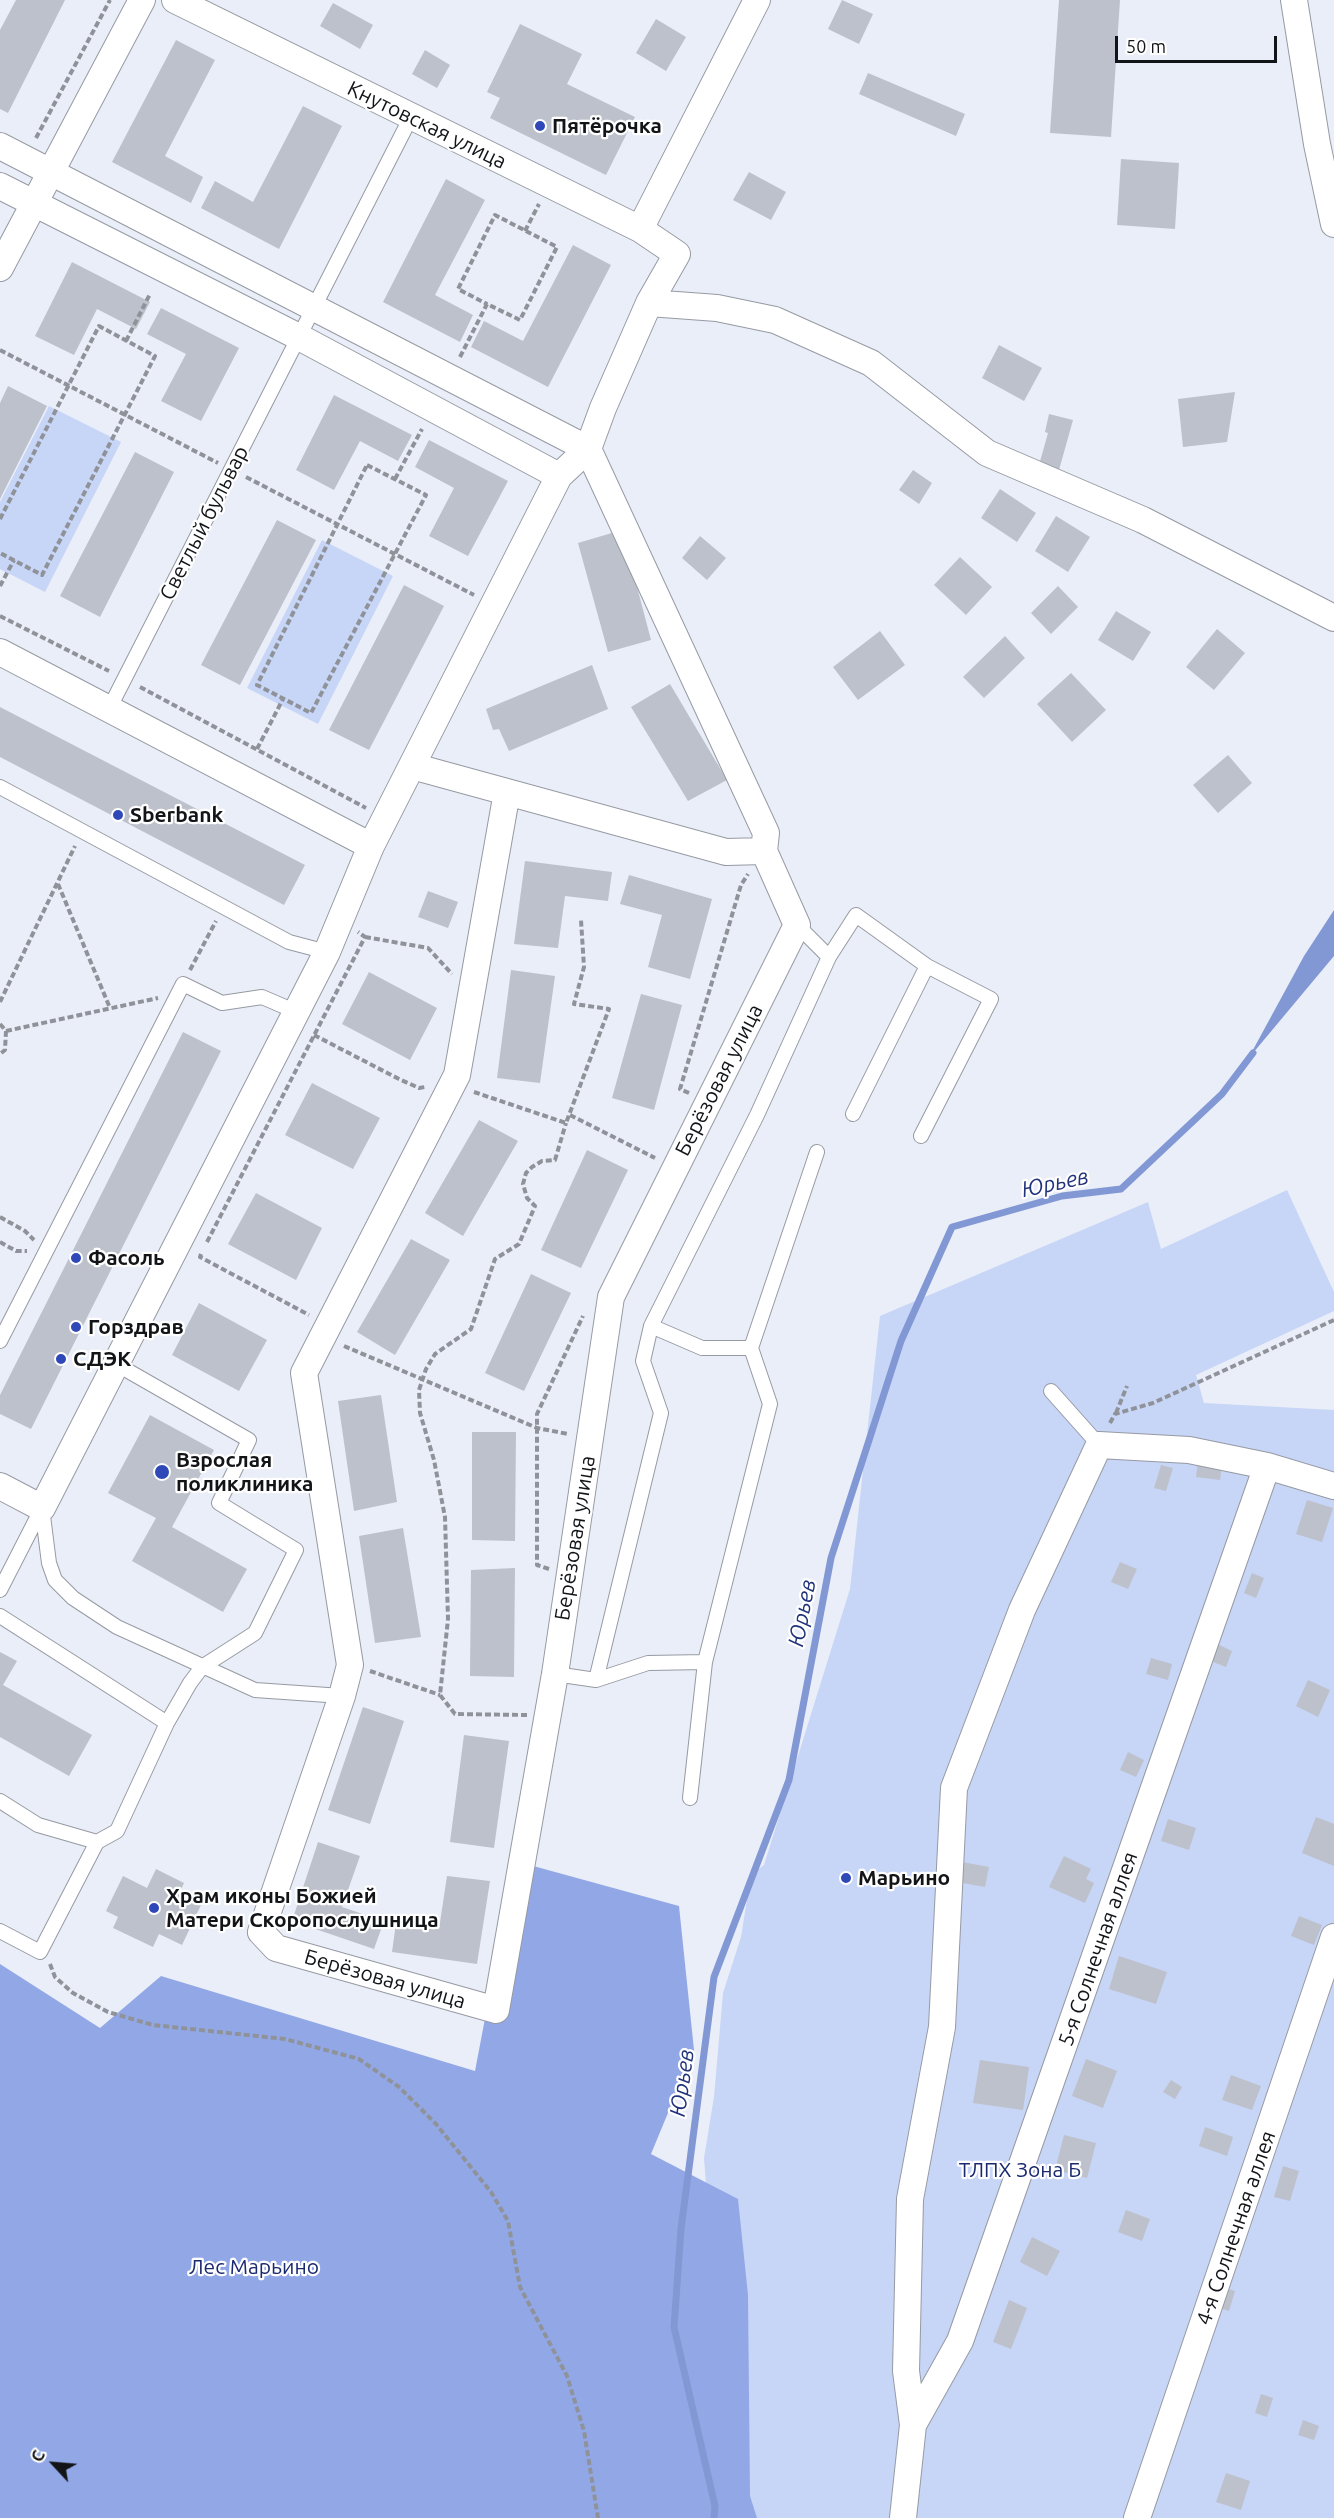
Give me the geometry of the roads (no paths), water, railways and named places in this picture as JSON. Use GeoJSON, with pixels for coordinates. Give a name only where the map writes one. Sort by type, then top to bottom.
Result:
{"type":"FeatureCollection","features":[{"type":"Feature","properties":{"kind":"street"},"geometry":{"type":"LineString","coordinates":[[0,268],[142,0]]}},
{"type":"Feature","properties":{"kind":"street","name":"Кнутовская улица"},"geometry":{"type":"LineString","coordinates":[[175,0],[640,229],[677,254],[649,303]]}},
{"type":"Feature","properties":{"kind":"street"},"geometry":{"type":"LineString","coordinates":[[640,229],[757,0]]}},
{"type":"Feature","properties":{"kind":"street"},"geometry":{"type":"LineString","coordinates":[[1294,0],[1317,144],[1334,224]]}},
{"type":"Feature","properties":{"kind":"street"},"geometry":{"type":"LineString","coordinates":[[0,146],[588,449],[766,833],[764,851],[797,925]]}},
{"type":"Feature","properties":{"kind":"street"},"geometry":{"type":"LineString","coordinates":[[0,186],[299,337],[559,476]]}},
{"type":"Feature","properties":{"kind":"street"},"geometry":{"type":"LineString","coordinates":[[0,1486],[42,1508],[297,1012],[327,952],[370,846],[559,476],[588,449],[603,408],[649,303],[717,308],[776,320],[871,363],[987,453],[1143,520],[1334,618]]}},
{"type":"Feature","properties":{"kind":"street"},"geometry":{"type":"LineString","coordinates":[[0,652],[370,846]]}},
{"type":"Feature","properties":{"kind":"street"},"geometry":{"type":"LineString","coordinates":[[412,766],[726,852],[764,851]]}},
{"type":"Feature","properties":{"kind":"street","name":"Берёзовая улица"},"geometry":{"type":"LineString","coordinates":[[507,792],[457,1075],[304,1373],[351,1665],[261,1932],[276,1948],[496,2010],[555,1674],[611,1297],[797,925]]}},
{"type":"Feature","properties":{"kind":"street"},"geometry":{"type":"LineString","coordinates":[[903,2518],[913,2425],[906,2371],[910,2199],[942,2027],[954,1788],[1022,1610],[1099,1445],[1189,1450],[1267,1466],[1334,1486]]}},
{"type":"Feature","properties":{"kind":"street","name":"5-я Солнечная аллея"},"geometry":{"type":"LineString","coordinates":[[913,2425],[960,2341],[1267,1466]]}},
{"type":"Feature","properties":{"kind":"street","name":"4-я Солнечная аллея"},"geometry":{"type":"LineString","coordinates":[[1137,2518],[1334,1937]]}},
{"type":"Feature","properties":{"kind":"lane","name":"Светлый бульвар"},"geometry":{"type":"LineString","coordinates":[[109,710],[411,117]]}},
{"type":"Feature","properties":{"kind":"lane"},"geometry":{"type":"LineString","coordinates":[[0,787],[289,942],[327,952]]}},
{"type":"Feature","properties":{"kind":"lane"},"geometry":{"type":"LineString","coordinates":[[596,1680],[661,1413],[643,1361],[651,1326],[757,1115],[829,957],[856,915],[927,966],[991,999],[921,1136]]}},
{"type":"Feature","properties":{"kind":"lane"},"geometry":{"type":"LineString","coordinates":[[797,925],[829,957]]}},
{"type":"Feature","properties":{"kind":"lane"},"geometry":{"type":"LineString","coordinates":[[853,1114],[927,966]]}},
{"type":"Feature","properties":{"kind":"lane"},"geometry":{"type":"LineString","coordinates":[[0,1341],[180,989],[222,1003],[262,997],[297,1012]]}},
{"type":"Feature","properties":{"kind":"lane"},"geometry":{"type":"LineString","coordinates":[[690,1798],[705,1662],[770,1404],[751,1348],[817,1152]]}},
{"type":"Feature","properties":{"kind":"lane"},"geometry":{"type":"LineString","coordinates":[[651,1326],[702,1348],[751,1348]]}},
{"type":"Feature","properties":{"kind":"lane"},"geometry":{"type":"LineString","coordinates":[[0,1931],[40,1952],[97,1842],[117,1832],[167,1723],[202,1667],[255,1633],[296,1550],[219,1503],[249,1440],[116,1364]]}},
{"type":"Feature","properties":{"kind":"lane"},"geometry":{"type":"LineString","coordinates":[[1052,1391],[1099,1445]]}},
{"type":"Feature","properties":{"kind":"lane"},"geometry":{"type":"LineString","coordinates":[[0,1590],[42,1508]]}},
{"type":"Feature","properties":{"kind":"lane"},"geometry":{"type":"LineString","coordinates":[[42,1508],[49,1563],[55,1580],[73,1598],[117,1628],[255,1690],[342,1696]]}},
{"type":"Feature","properties":{"kind":"lane"},"geometry":{"type":"LineString","coordinates":[[0,1616],[167,1723]]}},
{"type":"Feature","properties":{"kind":"lane"},"geometry":{"type":"LineString","coordinates":[[555,1674],[596,1680],[648,1664],[705,1662]]}},
{"type":"Feature","properties":{"kind":"lane"},"geometry":{"type":"LineString","coordinates":[[0,1801],[38,1825],[97,1842]]}},
{"type":"Feature","properties":{"kind":"waterway","name":"Юрьев"},"geometry":{"type":"LineString","coordinates":[[714,2518],[715,2506],[674,2327],[681,2229],[714,1977],[789,1780],[831,1558],[901,1341],[952,1227],[1062,1196],[1121,1189],[1222,1094],[1253,1053]]}},
{"type":"Feature","properties":{"kind":"place","name":"Пятёрочка"},"geometry":{"type":"Point","coordinates":[540,126]}},
{"type":"Feature","properties":{"kind":"place","name":"Sberbank"},"geometry":{"type":"Point","coordinates":[118,815]}},
{"type":"Feature","properties":{"kind":"place","name":"Фасоль"},"geometry":{"type":"Point","coordinates":[76,1258]}},
{"type":"Feature","properties":{"kind":"place","name":"Горздрав"},"geometry":{"type":"Point","coordinates":[76,1327]}},
{"type":"Feature","properties":{"kind":"place","name":"СДЭК"},"geometry":{"type":"Point","coordinates":[61,1359]}},
{"type":"Feature","properties":{"kind":"place","name":"Взрослая поликлиника"},"geometry":{"type":"Point","coordinates":[162,1472]}},
{"type":"Feature","properties":{"kind":"place","name":"Марьино"},"geometry":{"type":"Point","coordinates":[846,1878]}},
{"type":"Feature","properties":{"kind":"place","name":"Храм иконы Божией Матери Скоропослушница"},"geometry":{"type":"Point","coordinates":[154,1908]}},
{"type":"Feature","properties":{"kind":"park label","name":"ТЛПХ Зона Б"},"geometry":{"type":"Point","coordinates":[1020,2170]}},
{"type":"Feature","properties":{"kind":"park label","name":"Лес Марьино"},"geometry":{"type":"Point","coordinates":[254,2267]}}]}
